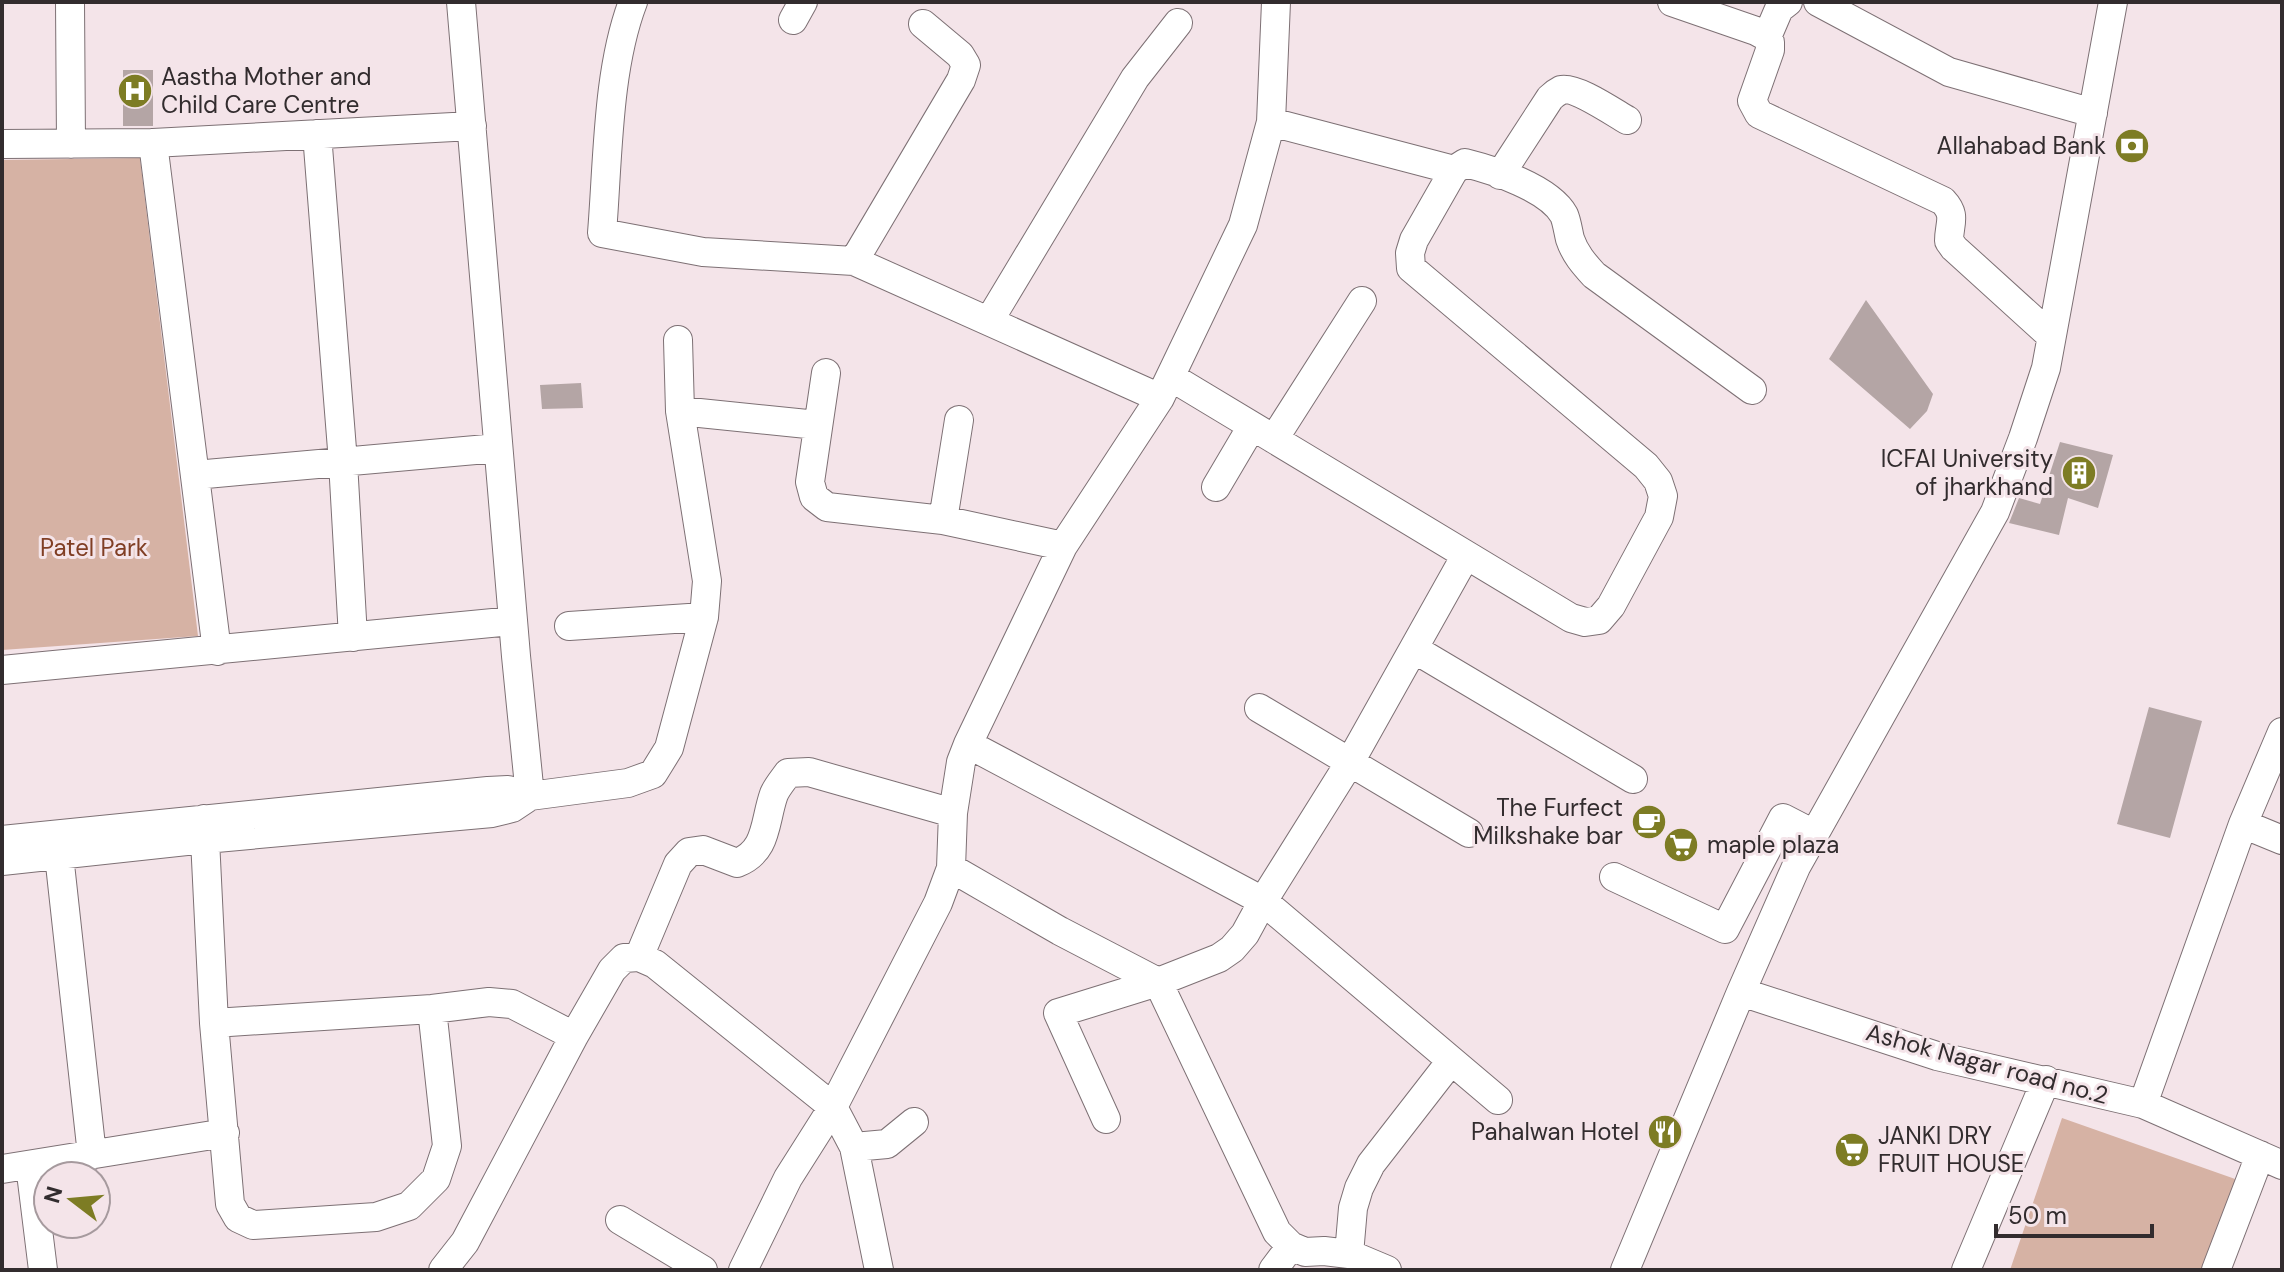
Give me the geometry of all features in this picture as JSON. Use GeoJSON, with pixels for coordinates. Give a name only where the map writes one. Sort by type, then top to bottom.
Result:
{"type":"FeatureCollection","features":[{"type":"Feature","properties":{"kind":"street"},"geometry":{"type":"LineString","coordinates":[[70,2],[71,144]]}},
{"type":"Feature","properties":{"kind":"street"},"geometry":{"type":"LineString","coordinates":[[461,2],[530,796]]}},
{"type":"Feature","properties":{"kind":"street"},"geometry":{"type":"LineString","coordinates":[[633,2],[619,50],[615,77],[602,233],[703,252],[854,261],[989,321],[1166,387],[1263,432],[1571,618],[1585,622],[1599,620],[1611,606],[1659,517],[1663,496],[1658,481],[1646,466],[1411,268],[1410,253],[1414,240],[1454,170],[1465,163],[1535,189],[1554,202],[1565,216],[1577,257],[1594,275],[1752,390]]}},
{"type":"Feature","properties":{"kind":"street"},"geometry":{"type":"LineString","coordinates":[[743,1270],[788,1178],[833,1107],[938,903],[951,868],[953,813],[961,762],[968,744],[1063,546],[1166,387],[1243,225],[1271,122],[1276,2]]}},
{"type":"Feature","properties":{"kind":"street"},"geometry":{"type":"LineString","coordinates":[[1672,2],[1767,37],[1770,50],[1752,101],[1759,114],[1943,201],[1951,209],[1953,218],[1949,241],[1954,248],[2051,336]]}},
{"type":"Feature","properties":{"kind":"street"},"geometry":{"type":"LineString","coordinates":[[1767,37],[1779,9],[1788,2]]}},
{"type":"Feature","properties":{"kind":"street"},"geometry":{"type":"LineString","coordinates":[[1818,2],[1949,72],[2093,113]]}},
{"type":"Feature","properties":{"kind":"street"},"geometry":{"type":"LineString","coordinates":[[1625,1270],[1796,867],[1995,512],[2046,368],[2113,2]]}},
{"type":"Feature","properties":{"kind":"street"},"geometry":{"type":"LineString","coordinates":[[989,321],[1135,78],[1178,23]]}},
{"type":"Feature","properties":{"kind":"street"},"geometry":{"type":"LineString","coordinates":[[854,261],[961,80],[966,65],[960,55],[923,24]]}},
{"type":"Feature","properties":{"kind":"street"},"geometry":{"type":"LineString","coordinates":[[1500,175],[1550,98],[1559,91],[1578,93],[1627,120]]}},
{"type":"Feature","properties":{"kind":"street"},"geometry":{"type":"LineString","coordinates":[[1271,122],[1454,170]]}},
{"type":"Feature","properties":{"kind":"street"},"geometry":{"type":"LineString","coordinates":[[2,144],[153,143],[472,126]]}},
{"type":"Feature","properties":{"kind":"street"},"geometry":{"type":"LineString","coordinates":[[317,134],[343,462],[353,637]]}},
{"type":"Feature","properties":{"kind":"street"},"geometry":{"type":"LineString","coordinates":[[153,143],[217,651]]}},
{"type":"Feature","properties":{"kind":"street"},"geometry":{"type":"LineString","coordinates":[[1216,487],[1263,432],[1362,301]]}},
{"type":"Feature","properties":{"kind":"street"},"geometry":{"type":"LineString","coordinates":[[2,861],[58,845],[488,791],[508,790],[530,796],[628,783],[653,774],[669,748],[704,617],[707,581],[680,411],[678,340]]}},
{"type":"Feature","properties":{"kind":"street"},"geometry":{"type":"LineString","coordinates":[[826,373],[810,482],[814,497],[827,507],[943,520],[1063,546]]}},
{"type":"Feature","properties":{"kind":"street"},"geometry":{"type":"LineString","coordinates":[[680,411],[817,425]]}},
{"type":"Feature","properties":{"kind":"street"},"geometry":{"type":"LineString","coordinates":[[943,520],[959,420]]}},
{"type":"Feature","properties":{"kind":"street"},"geometry":{"type":"LineString","coordinates":[[195,475],[498,448]]}},
{"type":"Feature","properties":{"kind":"street"},"geometry":{"type":"LineString","coordinates":[[1106,1119],[1058,1013],[1158,982],[1219,958],[1232,949],[1245,934],[1350,762],[1466,555]]}},
{"type":"Feature","properties":{"kind":"street"},"geometry":{"type":"LineString","coordinates":[[569,626],[704,617]]}},
{"type":"Feature","properties":{"kind":"street"},"geometry":{"type":"LineString","coordinates":[[2,670],[513,621]]}},
{"type":"Feature","properties":{"kind":"street"},"geometry":{"type":"LineString","coordinates":[[1414,649],[1633,779]]}},
{"type":"Feature","properties":{"kind":"street"},"geometry":{"type":"LineString","coordinates":[[1259,708],[1469,833]]}},
{"type":"Feature","properties":{"kind":"street"},"geometry":{"type":"LineString","coordinates":[[2143,1104],[2243,824],[2282,732]]}},
{"type":"Feature","properties":{"kind":"street"},"geometry":{"type":"LineString","coordinates":[[968,744],[1263,901],[1498,1100]]}},
{"type":"Feature","properties":{"kind":"street"},"geometry":{"type":"LineString","coordinates":[[639,957],[678,864],[689,852],[703,850],[737,863],[750,858],[762,840],[775,792],[788,773],[809,772],[953,813]]}},
{"type":"Feature","properties":{"kind":"street"},"geometry":{"type":"LineString","coordinates":[[1614,877],[1725,929],[1783,818],[1814,834]]}},
{"type":"Feature","properties":{"kind":"street"},"geometry":{"type":"LineString","coordinates":[[2243,824],[2282,840]]}},
{"type":"Feature","properties":{"kind":"street"},"geometry":{"type":"LineString","coordinates":[[204,829],[214,1023],[230,1204],[238,1218],[253,1225],[376,1217],[409,1206],[436,1179],[447,1146],[432,1009]]}},
{"type":"Feature","properties":{"kind":"street"},"geometry":{"type":"LineString","coordinates":[[2,840],[58,845]]}},
{"type":"Feature","properties":{"kind":"street"},"geometry":{"type":"LineString","coordinates":[[58,845],[92,1155]]}},
{"type":"Feature","properties":{"kind":"street"},"geometry":{"type":"LineString","coordinates":[[951,868],[1060,931],[1158,982],[1277,1232],[1291,1246],[1305,1252],[1349,1254],[1387,1270]]}},
{"type":"Feature","properties":{"kind":"street"},"geometry":{"type":"LineString","coordinates":[[443,1270],[465,1242],[612,970],[624,958],[639,957],[655,964],[833,1107],[854,1147],[879,1270]]}},
{"type":"Feature","properties":{"kind":"street","name":"Ashok Nagar road no.2"},"geometry":{"type":"LineString","coordinates":[[1741,992],[1937,1056],[2143,1104],[2271,1160]]}},
{"type":"Feature","properties":{"kind":"street"},"geometry":{"type":"LineString","coordinates":[[214,1023],[432,1009],[489,1002],[512,1004],[574,1036]]}},
{"type":"Feature","properties":{"kind":"street"},"geometry":{"type":"LineString","coordinates":[[1349,1254],[1353,1208],[1371,1164],[1451,1061]]}},
{"type":"Feature","properties":{"kind":"street"},"geometry":{"type":"LineString","coordinates":[[1966,1270],[2046,1080]]}},
{"type":"Feature","properties":{"kind":"street"},"geometry":{"type":"LineString","coordinates":[[854,1147],[887,1144],[914,1122]]}},
{"type":"Feature","properties":{"kind":"street"},"geometry":{"type":"LineString","coordinates":[[2,1169],[225,1133]]}},
{"type":"Feature","properties":{"kind":"street"},"geometry":{"type":"LineString","coordinates":[[2216,1270],[2271,1160]]}},
{"type":"Feature","properties":{"kind":"street"},"geometry":{"type":"LineString","coordinates":[[30,1165],[43,1270]]}},
{"type":"Feature","properties":{"kind":"street"},"geometry":{"type":"LineString","coordinates":[[620,1220],[703,1270]]}},
{"type":"Feature","properties":{"kind":"street"},"geometry":{"type":"LineString","coordinates":[[1273,1270],[1291,1246]]}},
{"type":"Feature","properties":{"kind":"green space","name":"Patel Park"},"geometry":{"type":"Polygon","coordinates":[[[140,158],[198,636],[2,650],[2,160],[140,158]]]}},
{"type":"Feature","properties":{"kind":"green space"},"geometry":{"type":"Polygon","coordinates":[[[2062,1118],[2238,1180],[2203,1270],[2010,1270],[2062,1118]]]}},
{"type":"Feature","properties":{"kind":"building"},"geometry":{"type":"Polygon","coordinates":[[[123,70],[153,70],[153,126],[123,126],[123,70]]]}},
{"type":"Feature","properties":{"kind":"building"},"geometry":{"type":"Polygon","coordinates":[[[1866,300],[1933,394],[1927,411],[1910,429],[1829,359],[1866,300]]]}},
{"type":"Feature","properties":{"kind":"building"},"geometry":{"type":"Polygon","coordinates":[[[581,383],[583,408],[542,409],[540,385],[581,383]]]}},
{"type":"Feature","properties":{"kind":"building","name":"ICFAI University of jharkhand"},"geometry":{"type":"Polygon","coordinates":[[[2060,442],[2113,455],[2098,508],[2068,498],[2059,535],[2009,523],[2019,498],[2040,504],[2060,442]]]}},
{"type":"Feature","properties":{"kind":"building"},"geometry":{"type":"Polygon","coordinates":[[[2149,707],[2202,721],[2170,838],[2117,824],[2149,707]]]}},
{"type":"Feature","properties":{"kind":"place","name":"Aastha Mother and Child Care Centre"},"geometry":{"type":"Point","coordinates":[135,91]}},
{"type":"Feature","properties":{"kind":"place","name":"Allahabad Bank"},"geometry":{"type":"Point","coordinates":[2132,146]}},
{"type":"Feature","properties":{"kind":"place","name":"ICFAI University of jharkhand"},"geometry":{"type":"Point","coordinates":[2079,473]}},
{"type":"Feature","properties":{"kind":"place","name":"The Furfect Milkshake bar"},"geometry":{"type":"Point","coordinates":[1649,822]}},
{"type":"Feature","properties":{"kind":"place","name":"maple plaza"},"geometry":{"type":"Point","coordinates":[1681,845]}},
{"type":"Feature","properties":{"kind":"place","name":"Pahalwan Hotel"},"geometry":{"type":"Point","coordinates":[1665,1132]}},
{"type":"Feature","properties":{"kind":"place","name":"JANKI DRY FRUIT HOUSE"},"geometry":{"type":"Point","coordinates":[1852,1150]}}]}
